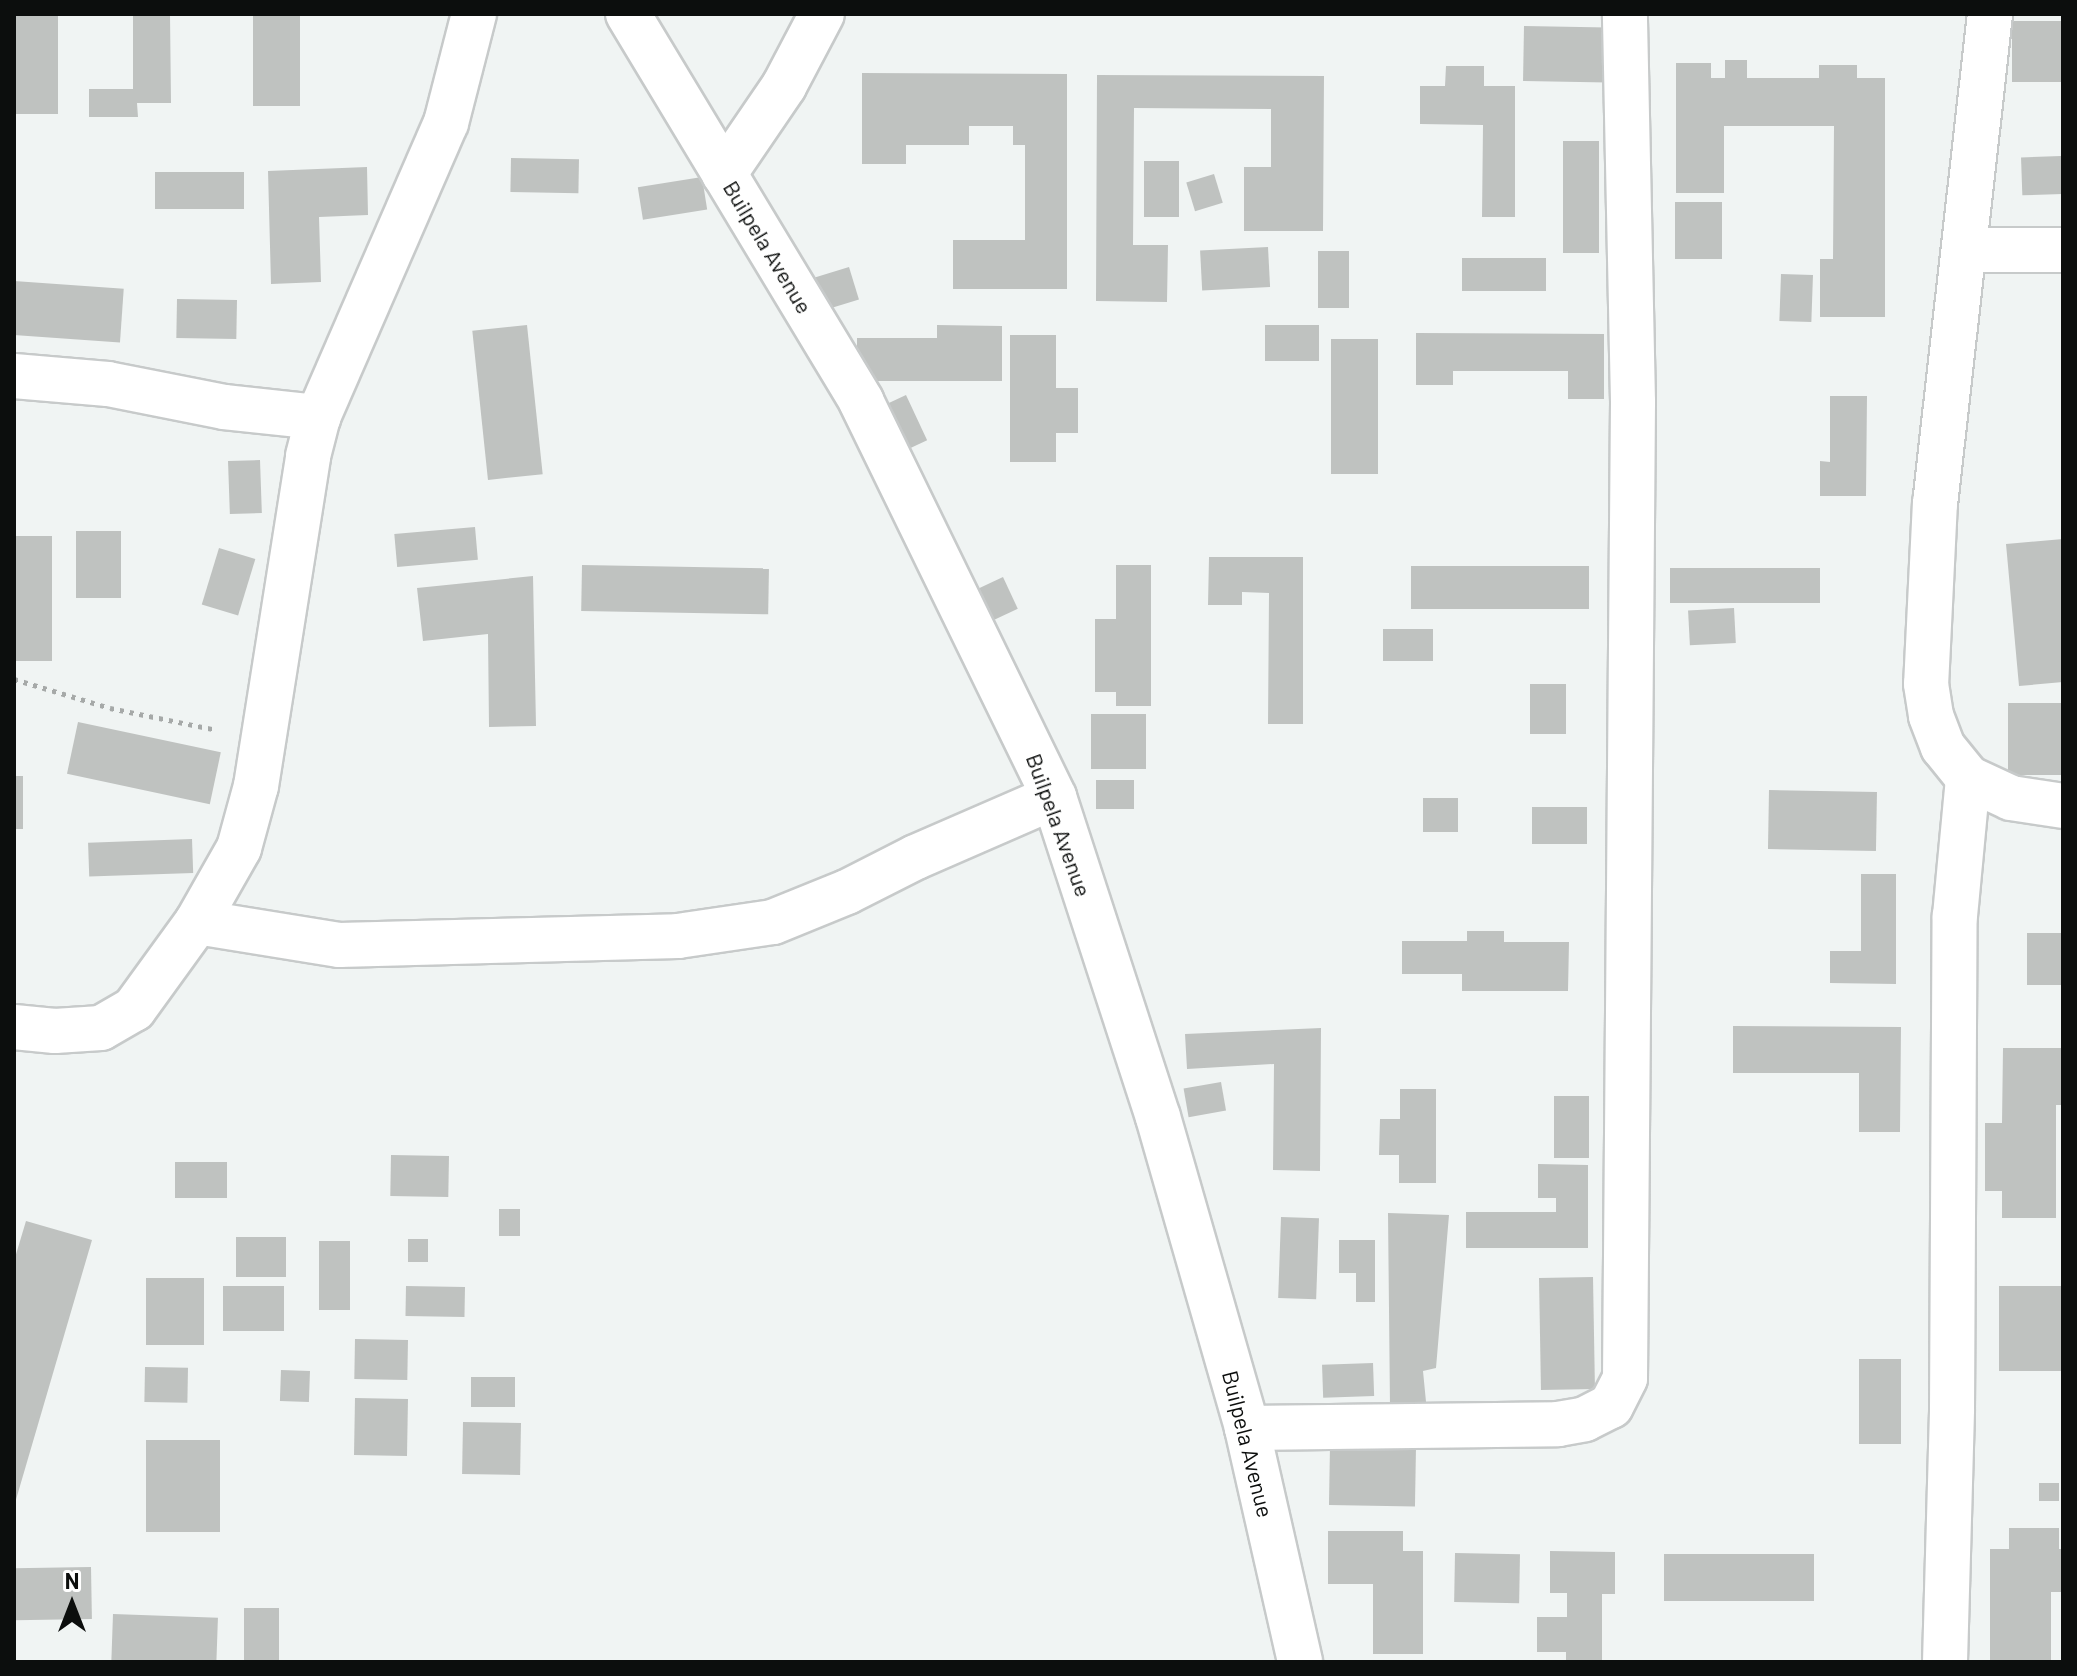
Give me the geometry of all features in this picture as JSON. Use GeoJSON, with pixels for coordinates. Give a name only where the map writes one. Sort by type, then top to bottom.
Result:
{"type":"FeatureCollection","features":[{"type":"Feature","properties":{"kind":"street"},"geometry":{"type":"LineString","coordinates":[[14,1027],[55,1031],[101,1028],[134,1009],[197,922],[239,848],[256,786],[308,456],[318,417],[446,123],[474,14]]}},
{"type":"Feature","properties":{"kind":"street","name":"Builpela Avenue"},"geometry":{"type":"LineString","coordinates":[[628,14],[861,401],[1054,797],[1158,1117],[1247,1428],[1300,1662]]}},
{"type":"Feature","properties":{"kind":"street"},"geometry":{"type":"LineString","coordinates":[[724,174],[784,86],[822,14]]}},
{"type":"Feature","properties":{"kind":"street"},"geometry":{"type":"LineString","coordinates":[[1247,1428],[1558,1424],[1585,1419],[1611,1406],[1625,1378],[1633,417],[1625,14]]}},
{"type":"Feature","properties":{"kind":"street"},"geometry":{"type":"LineString","coordinates":[[1990,14],[1935,502],[1926,684],[1931,716],[1943,747],[1968,778],[2011,798],[2063,806]]}},
{"type":"Feature","properties":{"kind":"street"},"geometry":{"type":"LineString","coordinates":[[1964,250],[2063,250]]}},
{"type":"Feature","properties":{"kind":"street"},"geometry":{"type":"LineString","coordinates":[[14,376],[108,384],[224,407],[318,417]]}},
{"type":"Feature","properties":{"kind":"street"},"geometry":{"type":"LineString","coordinates":[[1945,1662],[1952,1409],[1955,916],[1968,778]]}},
{"type":"Feature","properties":{"kind":"street"},"geometry":{"type":"LineString","coordinates":[[197,922],[339,945],[678,936],[773,922],[847,892],[916,857],[1054,797]]}},
{"type":"Feature","properties":{"kind":"path"},"geometry":{"type":"LineString","coordinates":[[14,679],[110,708],[220,730],[256,786]]}},
{"type":"Feature","properties":{"kind":"building"},"geometry":{"type":"Polygon","coordinates":[[[14,14],[58,14],[58,114],[14,114],[14,14]]]}},
{"type":"Feature","properties":{"kind":"building"},"geometry":{"type":"Polygon","coordinates":[[[133,14],[170,14],[171,103],[137,103],[138,117],[89,117],[89,89],[133,89],[133,14]]]}},
{"type":"Feature","properties":{"kind":"building"},"geometry":{"type":"Polygon","coordinates":[[[253,14],[300,14],[300,106],[253,106],[253,14]]]}},
{"type":"Feature","properties":{"kind":"building"},"geometry":{"type":"Polygon","coordinates":[[[2012,21],[2063,21],[2063,82],[2012,82],[2012,21]]]}},
{"type":"Feature","properties":{"kind":"building"},"geometry":{"type":"Polygon","coordinates":[[[1524,26],[1622,28],[1621,83],[1523,81],[1524,26]]]}},
{"type":"Feature","properties":{"kind":"building"},"geometry":{"type":"Polygon","coordinates":[[[1725,60],[1747,60],[1747,78],[1819,78],[1819,65],[1857,65],[1857,78],[1885,78],[1885,317],[1820,317],[1820,259],[1833,259],[1834,126],[1724,126],[1724,193],[1676,193],[1676,63],[1711,63],[1711,78],[1725,78],[1725,60]]]}},
{"type":"Feature","properties":{"kind":"building"},"geometry":{"type":"Polygon","coordinates":[[[1446,66],[1484,66],[1484,86],[1515,86],[1515,217],[1482,217],[1483,125],[1420,124],[1420,86],[1445,86],[1446,66]]]}},
{"type":"Feature","properties":{"kind":"building"},"geometry":{"type":"Polygon","coordinates":[[[862,73],[1067,74],[1067,289],[953,289],[953,240],[1025,240],[1025,145],[1013,145],[1013,126],[969,126],[969,145],[906,145],[906,164],[862,164],[862,73]]]}},
{"type":"Feature","properties":{"kind":"building"},"geometry":{"type":"Polygon","coordinates":[[[1097,75],[1324,76],[1323,231],[1244,231],[1244,167],[1271,167],[1271,109],[1134,108],[1133,245],[1168,245],[1167,302],[1096,301],[1097,75]]]}},
{"type":"Feature","properties":{"kind":"building"},"geometry":{"type":"Polygon","coordinates":[[[1563,141],[1599,141],[1599,253],[1563,253],[1563,141]]]}},
{"type":"Feature","properties":{"kind":"building"},"geometry":{"type":"Polygon","coordinates":[[[2061,156],[2062,194],[2022,195],[2021,157],[2061,156]]]}},
{"type":"Feature","properties":{"kind":"building"},"geometry":{"type":"Polygon","coordinates":[[[511,158],[579,159],[578,193],[510,192],[511,158]]]}},
{"type":"Feature","properties":{"kind":"building"},"geometry":{"type":"Polygon","coordinates":[[[1144,161],[1179,161],[1179,217],[1144,217],[1144,161]]]}},
{"type":"Feature","properties":{"kind":"building"},"geometry":{"type":"Polygon","coordinates":[[[367,167],[368,215],[319,217],[321,282],[271,284],[268,171],[367,167]]]}},
{"type":"Feature","properties":{"kind":"building"},"geometry":{"type":"Polygon","coordinates":[[[155,172],[244,172],[244,209],[155,209],[155,172]]]}},
{"type":"Feature","properties":{"kind":"building"},"geometry":{"type":"Polygon","coordinates":[[[1214,174],[1223,203],[1195,211],[1186,182],[1214,174]]]}},
{"type":"Feature","properties":{"kind":"building"},"geometry":{"type":"Polygon","coordinates":[[[702,177],[707,210],[643,220],[638,187],[702,177]]]}},
{"type":"Feature","properties":{"kind":"building"},"geometry":{"type":"Polygon","coordinates":[[[1675,202],[1722,202],[1722,259],[1675,259],[1675,202]]]}},
{"type":"Feature","properties":{"kind":"building"},"geometry":{"type":"Polygon","coordinates":[[[1268,247],[1270,287],[1202,291],[1200,251],[1268,247]]]}},
{"type":"Feature","properties":{"kind":"building"},"geometry":{"type":"Polygon","coordinates":[[[1318,251],[1349,251],[1349,308],[1318,308],[1318,251]]]}},
{"type":"Feature","properties":{"kind":"building"},"geometry":{"type":"Polygon","coordinates":[[[1462,258],[1546,258],[1546,291],[1462,291],[1462,258]]]}},
{"type":"Feature","properties":{"kind":"building"},"geometry":{"type":"Polygon","coordinates":[[[849,267],[859,300],[821,311],[811,279],[849,267]]]}},
{"type":"Feature","properties":{"kind":"building"},"geometry":{"type":"Polygon","coordinates":[[[1781,274],[1813,275],[1811,322],[1779,321],[1781,274]]]}},
{"type":"Feature","properties":{"kind":"building"},"geometry":{"type":"Polygon","coordinates":[[[14,281],[124,289],[120,343],[14,335],[14,281]]]}},
{"type":"Feature","properties":{"kind":"building"},"geometry":{"type":"Polygon","coordinates":[[[177,299],[237,300],[236,339],[176,338],[177,299]]]}},
{"type":"Feature","properties":{"kind":"building"},"geometry":{"type":"Polygon","coordinates":[[[527,325],[543,474],[488,480],[472,331],[527,325]]]}},
{"type":"Feature","properties":{"kind":"building"},"geometry":{"type":"Polygon","coordinates":[[[937,325],[1002,326],[1002,381],[857,381],[857,338],[937,338],[937,325]]]}},
{"type":"Feature","properties":{"kind":"building"},"geometry":{"type":"Polygon","coordinates":[[[1265,325],[1319,325],[1319,361],[1265,361],[1265,325]]]}},
{"type":"Feature","properties":{"kind":"building"},"geometry":{"type":"Polygon","coordinates":[[[1416,333],[1604,334],[1604,399],[1568,399],[1568,371],[1453,371],[1453,385],[1416,385],[1416,333]]]}},
{"type":"Feature","properties":{"kind":"building"},"geometry":{"type":"Polygon","coordinates":[[[1010,335],[1056,335],[1056,388],[1078,388],[1078,433],[1056,433],[1056,462],[1010,462],[1010,335]]]}},
{"type":"Feature","properties":{"kind":"building"},"geometry":{"type":"Polygon","coordinates":[[[1331,339],[1378,339],[1378,474],[1331,474],[1331,339]]]}},
{"type":"Feature","properties":{"kind":"building"},"geometry":{"type":"Polygon","coordinates":[[[906,395],[927,440],[904,451],[882,406],[906,395]]]}},
{"type":"Feature","properties":{"kind":"building"},"geometry":{"type":"Polygon","coordinates":[[[1830,396],[1867,396],[1866,496],[1820,496],[1820,461],[1830,462],[1830,396]]]}},
{"type":"Feature","properties":{"kind":"building"},"geometry":{"type":"Polygon","coordinates":[[[260,460],[262,513],[230,514],[228,461],[260,460]]]}},
{"type":"Feature","properties":{"kind":"building"},"geometry":{"type":"Polygon","coordinates":[[[475,527],[478,560],[397,567],[394,534],[475,527]]]}},
{"type":"Feature","properties":{"kind":"building"},"geometry":{"type":"Polygon","coordinates":[[[76,531],[121,531],[121,598],[76,598],[76,531]]]}},
{"type":"Feature","properties":{"kind":"building"},"geometry":{"type":"Polygon","coordinates":[[[14,536],[52,536],[52,661],[14,661],[14,536]]]}},
{"type":"Feature","properties":{"kind":"building"},"geometry":{"type":"Polygon","coordinates":[[[2063,539],[2063,682],[2019,686],[2006,544],[2063,539]]]}},
{"type":"Feature","properties":{"kind":"building"},"geometry":{"type":"Polygon","coordinates":[[[219,548],[255,559],[238,616],[202,604],[219,548]]]}},
{"type":"Feature","properties":{"kind":"building"},"geometry":{"type":"Polygon","coordinates":[[[1209,557],[1303,557],[1303,724],[1268,724],[1269,593],[1242,592],[1242,605],[1208,605],[1209,557]]]}},
{"type":"Feature","properties":{"kind":"building"},"geometry":{"type":"Polygon","coordinates":[[[582,565],[769,568],[768,614],[581,611],[582,565]]]}},
{"type":"Feature","properties":{"kind":"building"},"geometry":{"type":"Polygon","coordinates":[[[1116,565],[1151,565],[1151,706],[1116,706],[1116,692],[1095,692],[1095,619],[1116,619],[1116,565]]]}},
{"type":"Feature","properties":{"kind":"building"},"geometry":{"type":"Polygon","coordinates":[[[1411,566],[1589,566],[1589,609],[1411,609],[1411,566]]]}},
{"type":"Feature","properties":{"kind":"building"},"geometry":{"type":"Polygon","coordinates":[[[1670,568],[1820,568],[1820,603],[1670,603],[1670,568]]]}},
{"type":"Feature","properties":{"kind":"building"},"geometry":{"type":"Polygon","coordinates":[[[533,576],[536,726],[489,727],[488,634],[423,641],[417,588],[533,576]]]}},
{"type":"Feature","properties":{"kind":"building"},"geometry":{"type":"Polygon","coordinates":[[[1003,577],[1018,609],[982,626],[967,594],[1003,577]]]}},
{"type":"Feature","properties":{"kind":"building"},"geometry":{"type":"Polygon","coordinates":[[[1734,608],[1736,643],[1690,645],[1688,610],[1734,608]]]}},
{"type":"Feature","properties":{"kind":"building"},"geometry":{"type":"Polygon","coordinates":[[[1383,629],[1433,629],[1433,661],[1383,661],[1383,629]]]}},
{"type":"Feature","properties":{"kind":"building"},"geometry":{"type":"Polygon","coordinates":[[[1530,684],[1566,684],[1566,734],[1530,734],[1530,684]]]}},
{"type":"Feature","properties":{"kind":"building"},"geometry":{"type":"Polygon","coordinates":[[[2008,703],[2063,703],[2063,775],[2008,775],[2008,703]]]}},
{"type":"Feature","properties":{"kind":"building"},"geometry":{"type":"Polygon","coordinates":[[[1091,714],[1146,714],[1146,769],[1091,769],[1091,714]]]}},
{"type":"Feature","properties":{"kind":"building"},"geometry":{"type":"Polygon","coordinates":[[[78,722],[221,752],[210,804],[67,774],[78,722]]]}},
{"type":"Feature","properties":{"kind":"building"},"geometry":{"type":"Polygon","coordinates":[[[14,776],[23,776],[23,829],[14,829],[14,776]]]}},
{"type":"Feature","properties":{"kind":"building"},"geometry":{"type":"Polygon","coordinates":[[[1096,780],[1134,780],[1134,809],[1096,809],[1096,780]]]}},
{"type":"Feature","properties":{"kind":"building"},"geometry":{"type":"Polygon","coordinates":[[[1769,790],[1877,792],[1876,851],[1768,849],[1769,790]]]}},
{"type":"Feature","properties":{"kind":"building"},"geometry":{"type":"Polygon","coordinates":[[[1423,798],[1458,798],[1458,832],[1423,832],[1423,798]]]}},
{"type":"Feature","properties":{"kind":"building"},"geometry":{"type":"Polygon","coordinates":[[[1532,807],[1587,807],[1587,844],[1532,844],[1532,807]]]}},
{"type":"Feature","properties":{"kind":"building"},"geometry":{"type":"Polygon","coordinates":[[[192,839],[193,873],[89,877],[88,843],[192,839]]]}},
{"type":"Feature","properties":{"kind":"building"},"geometry":{"type":"Polygon","coordinates":[[[1861,874],[1896,874],[1896,984],[1830,983],[1830,951],[1861,951],[1861,874]]]}},
{"type":"Feature","properties":{"kind":"building"},"geometry":{"type":"Polygon","coordinates":[[[1467,931],[1504,931],[1504,942],[1569,942],[1568,991],[1462,991],[1462,974],[1402,974],[1402,941],[1467,941],[1467,931]]]}},
{"type":"Feature","properties":{"kind":"building"},"geometry":{"type":"Polygon","coordinates":[[[2027,933],[2063,933],[2063,985],[2027,985],[2027,933]]]}},
{"type":"Feature","properties":{"kind":"building"},"geometry":{"type":"Polygon","coordinates":[[[1733,1026],[1901,1027],[1900,1132],[1859,1132],[1859,1073],[1733,1073],[1733,1026]]]}},
{"type":"Feature","properties":{"kind":"building"},"geometry":{"type":"Polygon","coordinates":[[[1321,1028],[1320,1171],[1273,1170],[1274,1064],[1187,1069],[1185,1034],[1321,1028]]]}},
{"type":"Feature","properties":{"kind":"building"},"geometry":{"type":"Polygon","coordinates":[[[2003,1048],[2063,1048],[2063,1105],[2056,1105],[2056,1218],[2002,1218],[2002,1191],[1985,1191],[1985,1123],[2002,1123],[2003,1048]]]}},
{"type":"Feature","properties":{"kind":"building"},"geometry":{"type":"Polygon","coordinates":[[[1221,1082],[1226,1111],[1189,1117],[1184,1089],[1221,1082]]]}},
{"type":"Feature","properties":{"kind":"building"},"geometry":{"type":"Polygon","coordinates":[[[1400,1089],[1436,1089],[1436,1183],[1399,1183],[1399,1155],[1379,1155],[1380,1119],[1400,1119],[1400,1089]]]}},
{"type":"Feature","properties":{"kind":"building"},"geometry":{"type":"Polygon","coordinates":[[[1554,1096],[1589,1096],[1589,1158],[1554,1158],[1554,1096]]]}},
{"type":"Feature","properties":{"kind":"building"},"geometry":{"type":"Polygon","coordinates":[[[391,1155],[449,1156],[448,1197],[390,1196],[391,1155]]]}},
{"type":"Feature","properties":{"kind":"building"},"geometry":{"type":"Polygon","coordinates":[[[175,1162],[227,1162],[227,1198],[175,1198],[175,1162]]]}},
{"type":"Feature","properties":{"kind":"building"},"geometry":{"type":"Polygon","coordinates":[[[1538,1164],[1588,1165],[1588,1248],[1466,1248],[1466,1212],[1556,1212],[1556,1198],[1538,1198],[1538,1164]]]}},
{"type":"Feature","properties":{"kind":"building"},"geometry":{"type":"Polygon","coordinates":[[[499,1209],[520,1209],[520,1236],[499,1236],[499,1209]]]}},
{"type":"Feature","properties":{"kind":"building"},"geometry":{"type":"Polygon","coordinates":[[[1388,1213],[1449,1215],[1436,1368],[1423,1371],[1427,1412],[1390,1407],[1388,1213]]]}},
{"type":"Feature","properties":{"kind":"building"},"geometry":{"type":"Polygon","coordinates":[[[1281,1217],[1319,1218],[1316,1299],[1278,1298],[1281,1217]]]}},
{"type":"Feature","properties":{"kind":"building"},"geometry":{"type":"Polygon","coordinates":[[[26,1221],[92,1240],[15,1503],[14,1261],[26,1221]]]}},
{"type":"Feature","properties":{"kind":"building"},"geometry":{"type":"Polygon","coordinates":[[[236,1237],[286,1237],[286,1277],[236,1277],[236,1237]]]}},
{"type":"Feature","properties":{"kind":"building"},"geometry":{"type":"Polygon","coordinates":[[[408,1239],[428,1239],[428,1262],[408,1262],[408,1239]]]}},
{"type":"Feature","properties":{"kind":"building"},"geometry":{"type":"Polygon","coordinates":[[[1339,1240],[1375,1240],[1375,1302],[1356,1302],[1356,1273],[1339,1273],[1339,1240]]]}},
{"type":"Feature","properties":{"kind":"building"},"geometry":{"type":"Polygon","coordinates":[[[319,1241],[350,1241],[350,1310],[319,1310],[319,1241]]]}},
{"type":"Feature","properties":{"kind":"building"},"geometry":{"type":"Polygon","coordinates":[[[1593,1277],[1595,1389],[1541,1390],[1539,1278],[1593,1277]]]}},
{"type":"Feature","properties":{"kind":"building"},"geometry":{"type":"Polygon","coordinates":[[[146,1278],[204,1278],[204,1345],[146,1345],[146,1278]]]}},
{"type":"Feature","properties":{"kind":"building"},"geometry":{"type":"Polygon","coordinates":[[[223,1286],[284,1286],[284,1331],[223,1331],[223,1286]]]}},
{"type":"Feature","properties":{"kind":"building"},"geometry":{"type":"Polygon","coordinates":[[[406,1286],[465,1287],[464,1317],[405,1316],[406,1286]]]}},
{"type":"Feature","properties":{"kind":"building"},"geometry":{"type":"Polygon","coordinates":[[[1999,1286],[2063,1286],[2063,1371],[1999,1371],[1999,1286]]]}},
{"type":"Feature","properties":{"kind":"building"},"geometry":{"type":"Polygon","coordinates":[[[355,1339],[408,1340],[407,1380],[354,1379],[355,1339]]]}},
{"type":"Feature","properties":{"kind":"building"},"geometry":{"type":"Polygon","coordinates":[[[1859,1359],[1901,1359],[1901,1444],[1859,1444],[1859,1359]]]}},
{"type":"Feature","properties":{"kind":"building"},"geometry":{"type":"Polygon","coordinates":[[[1373,1363],[1374,1396],[1323,1398],[1322,1365],[1373,1363]]]}},
{"type":"Feature","properties":{"kind":"building"},"geometry":{"type":"Polygon","coordinates":[[[145,1367],[188,1368],[187,1403],[144,1402],[145,1367]]]}},
{"type":"Feature","properties":{"kind":"building"},"geometry":{"type":"Polygon","coordinates":[[[281,1370],[310,1371],[309,1402],[280,1401],[281,1370]]]}},
{"type":"Feature","properties":{"kind":"building"},"geometry":{"type":"Polygon","coordinates":[[[471,1377],[515,1377],[515,1407],[471,1407],[471,1377]]]}},
{"type":"Feature","properties":{"kind":"building"},"geometry":{"type":"Polygon","coordinates":[[[355,1398],[408,1399],[407,1456],[354,1455],[355,1398]]]}},
{"type":"Feature","properties":{"kind":"building"},"geometry":{"type":"Polygon","coordinates":[[[463,1422],[521,1423],[520,1475],[462,1474],[463,1422]]]}},
{"type":"Feature","properties":{"kind":"building"},"geometry":{"type":"Polygon","coordinates":[[[146,1440],[220,1440],[220,1532],[146,1532],[146,1440]]]}},
{"type":"Feature","properties":{"kind":"building"},"geometry":{"type":"Polygon","coordinates":[[[1330,1446],[1416,1448],[1415,1506],[1329,1505],[1330,1446]]]}},
{"type":"Feature","properties":{"kind":"building"},"geometry":{"type":"Polygon","coordinates":[[[2039,1483],[2059,1483],[2059,1501],[2039,1501],[2039,1483]]]}},
{"type":"Feature","properties":{"kind":"building"},"geometry":{"type":"Polygon","coordinates":[[[2009,1528],[2059,1528],[2059,1549],[2063,1549],[2063,1592],[2051,1592],[2051,1662],[1990,1662],[1990,1549],[2009,1549],[2009,1528]]]}},
{"type":"Feature","properties":{"kind":"building"},"geometry":{"type":"Polygon","coordinates":[[[1328,1531],[1403,1531],[1403,1551],[1423,1551],[1423,1654],[1373,1654],[1373,1584],[1328,1584],[1328,1531]]]}},
{"type":"Feature","properties":{"kind":"building"},"geometry":{"type":"Polygon","coordinates":[[[1550,1551],[1615,1552],[1615,1594],[1602,1594],[1602,1662],[1566,1662],[1566,1652],[1537,1652],[1537,1617],[1567,1617],[1567,1593],[1550,1593],[1550,1551]]]}},
{"type":"Feature","properties":{"kind":"building"},"geometry":{"type":"Polygon","coordinates":[[[1455,1553],[1520,1554],[1519,1603],[1454,1602],[1455,1553]]]}},
{"type":"Feature","properties":{"kind":"building"},"geometry":{"type":"Polygon","coordinates":[[[1664,1554],[1814,1554],[1814,1601],[1664,1601],[1664,1554]]]}},
{"type":"Feature","properties":{"kind":"building"},"geometry":{"type":"Polygon","coordinates":[[[91,1567],[92,1619],[15,1620],[14,1568],[91,1567]]]}},
{"type":"Feature","properties":{"kind":"building"},"geometry":{"type":"Polygon","coordinates":[[[244,1608],[279,1608],[279,1662],[244,1662],[244,1608]]]}},
{"type":"Feature","properties":{"kind":"building"},"geometry":{"type":"Polygon","coordinates":[[[113,1614],[218,1618],[216,1662],[111,1662],[113,1614]]]}}]}
